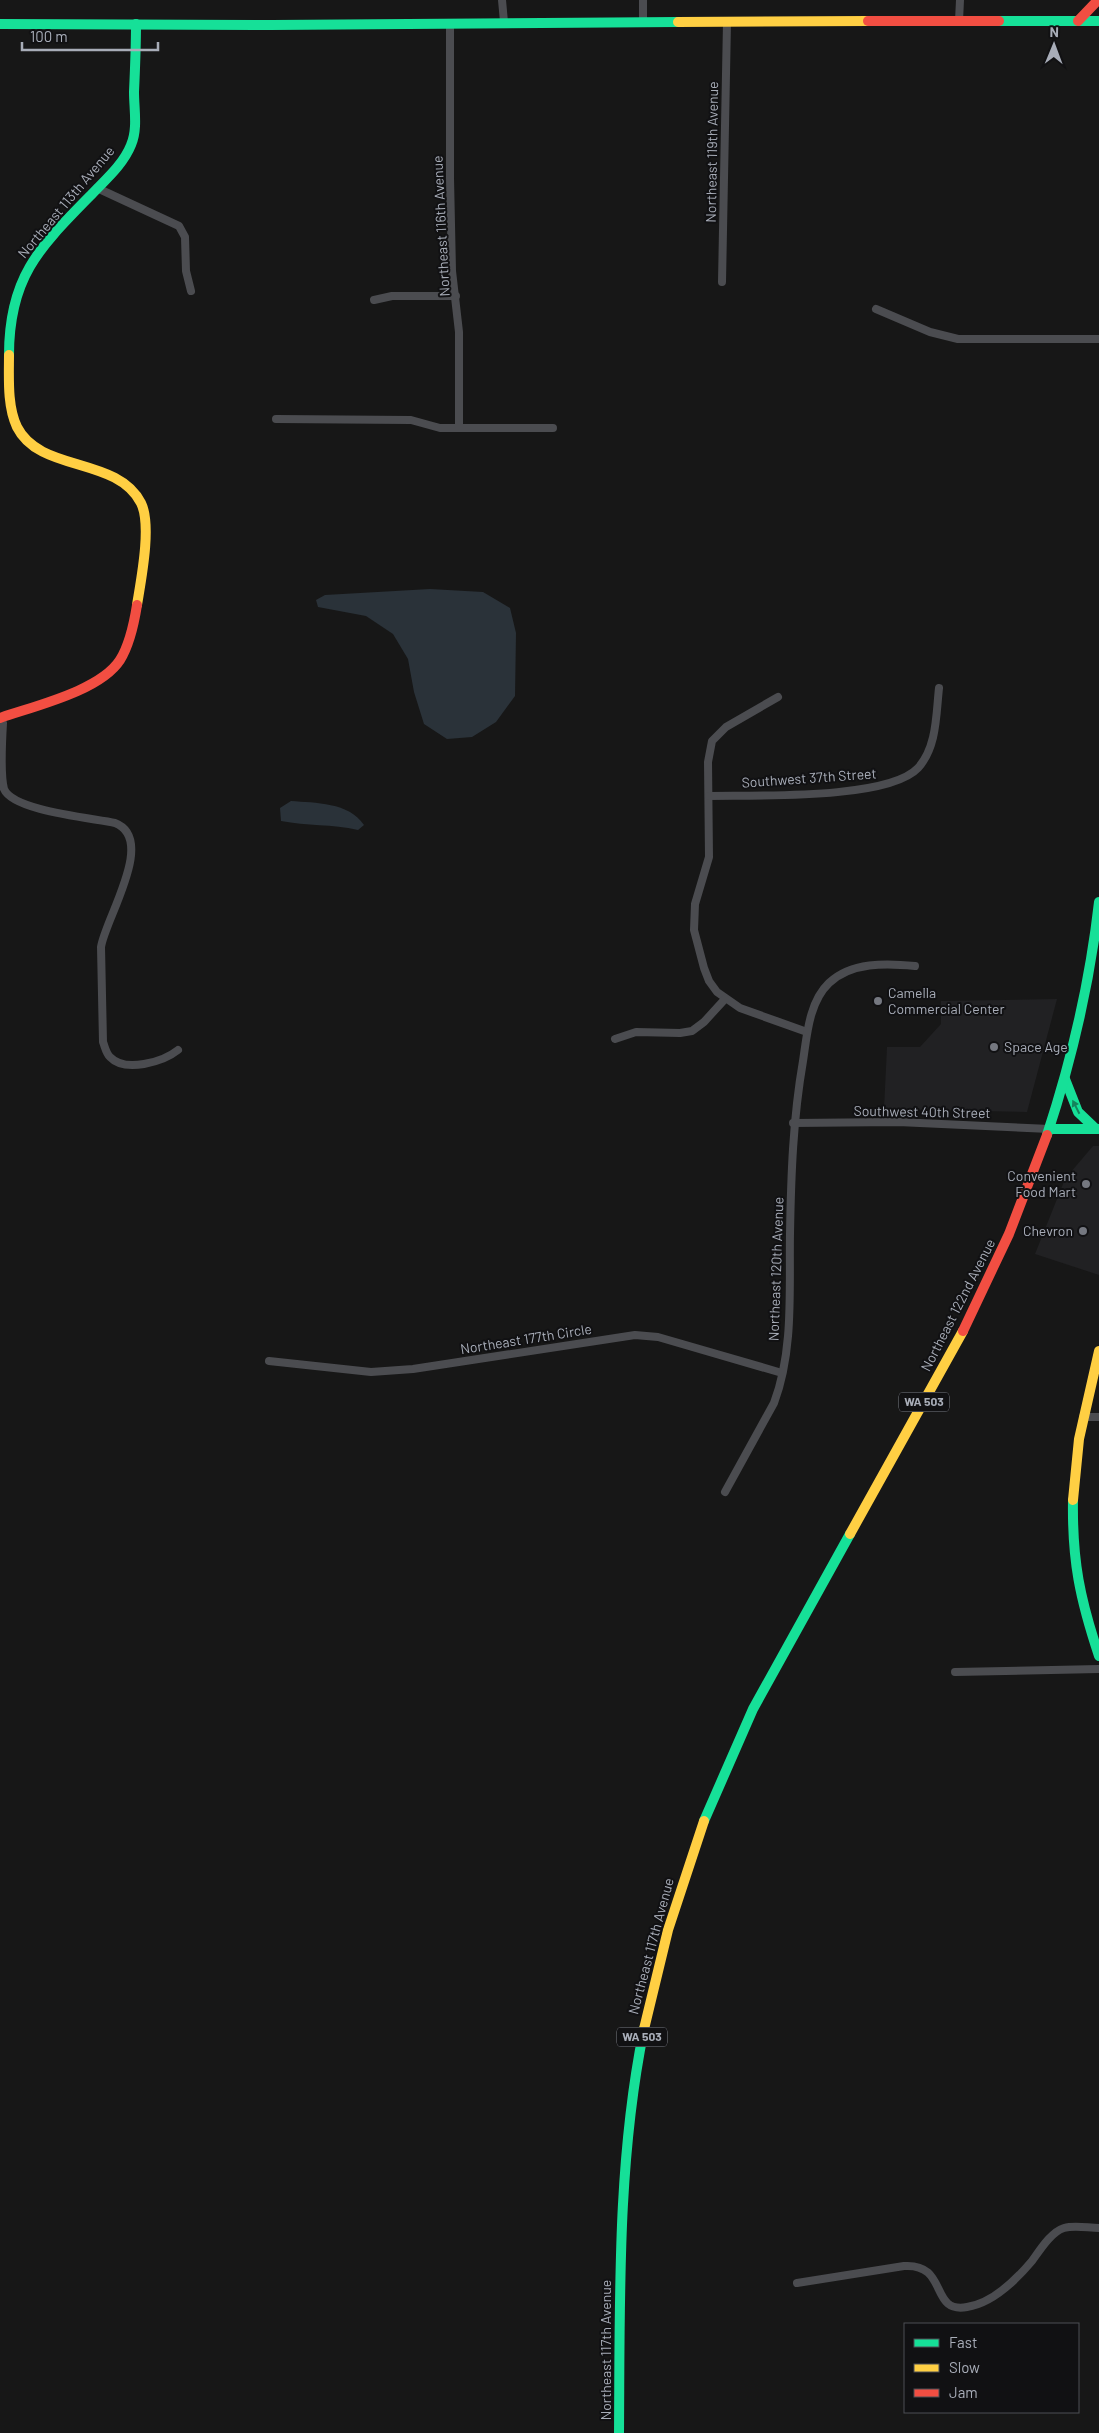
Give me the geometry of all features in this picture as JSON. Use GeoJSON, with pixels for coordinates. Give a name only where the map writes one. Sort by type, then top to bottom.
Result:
{"type":"FeatureCollection","features":[{"type":"Feature","properties":{"kind":"main road"},"geometry":{"type":"LineString","coordinates":[[1078,21],[1098,0]]}},
{"type":"Feature","properties":{"kind":"main road"},"geometry":{"type":"LineString","coordinates":[[0,24],[1099,22]]}},
{"type":"Feature","properties":{"kind":"main road","name":"Northeast 113th Avenue"},"geometry":{"type":"LineString","coordinates":[[0,718],[104,676],[118,663],[125,652],[131,633],[146,533],[146,523],[139,500],[130,486],[108,472],[55,458],[28,442],[15,424],[10,404],[10,325],[18,287],[31,262],[123,159],[132,143],[135,116],[136,24]]}},
{"type":"Feature","properties":{"kind":"main road","name":"Northeast 122nd Avenue"},"geometry":{"type":"LineString","coordinates":[[777,1665],[972,1315],[1000,1258],[1050,1129],[1065,1079],[1089,978],[1099,902]]}},
{"type":"Feature","properties":{"kind":"main road"},"geometry":{"type":"LineString","coordinates":[[1065,1079],[1078,1112],[1098,1129]]}},
{"type":"Feature","properties":{"kind":"main road"},"geometry":{"type":"LineString","coordinates":[[1050,1129],[1098,1129]]}},
{"type":"Feature","properties":{"kind":"main road"},"geometry":{"type":"LineString","coordinates":[[1099,1351],[1083,1417],[1076,1482],[1074,1554],[1079,1590],[1099,1656]]}},
{"type":"Feature","properties":{"kind":"main road","name":"Northeast 117th Avenue"},"geometry":{"type":"LineString","coordinates":[[619,2433],[621,2213],[628,2127],[643,2031],[664,1944],[684,1877],[708,1810],[738,1742],[777,1665]]}},
{"type":"Feature","properties":{"kind":"street"},"geometry":{"type":"LineString","coordinates":[[502,0],[504,22]]}},
{"type":"Feature","properties":{"kind":"street"},"geometry":{"type":"LineString","coordinates":[[643,0],[643,22]]}},
{"type":"Feature","properties":{"kind":"street"},"geometry":{"type":"LineString","coordinates":[[959,21],[960,0]]}},
{"type":"Feature","properties":{"kind":"street","name":"Northeast 119th Avenue"},"geometry":{"type":"LineString","coordinates":[[722,282],[727,22]]}},
{"type":"Feature","properties":{"kind":"street","name":"Northeast 116th Avenue"},"geometry":{"type":"LineString","coordinates":[[450,23],[452,271],[459,332],[459,428]]}},
{"type":"Feature","properties":{"kind":"street"},"geometry":{"type":"LineString","coordinates":[[97,188],[179,226],[185,237],[186,271],[191,290]]}},
{"type":"Feature","properties":{"kind":"street"},"geometry":{"type":"LineString","coordinates":[[374,300],[392,296],[456,296]]}},
{"type":"Feature","properties":{"kind":"street"},"geometry":{"type":"LineString","coordinates":[[876,309],[930,332],[958,339],[1099,339]]}},
{"type":"Feature","properties":{"kind":"street"},"geometry":{"type":"LineString","coordinates":[[276,419],[411,420],[440,428],[553,428]]}},
{"type":"Feature","properties":{"kind":"street","name":"Southwest 37th Street"},"geometry":{"type":"LineString","coordinates":[[709,796],[790,794],[862,789],[882,786],[909,776],[923,761],[931,747],[939,688]]}},
{"type":"Feature","properties":{"kind":"street"},"geometry":{"type":"LineString","coordinates":[[778,697],[726,727],[712,741],[708,762],[709,857],[695,904],[694,930],[709,981],[725,999],[747,1011],[807,1032]]}},
{"type":"Feature","properties":{"kind":"street"},"geometry":{"type":"LineString","coordinates":[[0,718],[3,724],[2,784],[10,797],[29,806],[115,823],[126,830],[131,839],[132,852],[124,883],[112,920],[104,933],[101,946],[104,1042],[107,1053],[121,1063],[148,1064],[162,1061],[178,1050]]}},
{"type":"Feature","properties":{"kind":"street","name":"Northeast 120th Avenue"},"geometry":{"type":"LineString","coordinates":[[725,1492],[774,1403],[782,1374],[789,1325],[793,1123],[812,1011],[822,990],[839,975],[867,966],[915,966]]}},
{"type":"Feature","properties":{"kind":"street"},"geometry":{"type":"LineString","coordinates":[[615,1039],[636,1032],[680,1033],[692,1031],[704,1022],[725,999]]}},
{"type":"Feature","properties":{"kind":"street","name":"Southwest 40th Street"},"geometry":{"type":"LineString","coordinates":[[793,1123],[898,1122],[1050,1129]]}},
{"type":"Feature","properties":{"kind":"street","name":"Northeast 177th Circle"},"geometry":{"type":"LineString","coordinates":[[269,1361],[371,1372],[413,1369],[635,1335],[658,1337],[782,1374]]}},
{"type":"Feature","properties":{"kind":"street"},"geometry":{"type":"LineString","coordinates":[[1083,1417],[1099,1417]]}},
{"type":"Feature","properties":{"kind":"street"},"geometry":{"type":"LineString","coordinates":[[955,1672],[1099,1669]]}},
{"type":"Feature","properties":{"kind":"street"},"geometry":{"type":"LineString","coordinates":[[797,2283],[904,2266],[917,2266],[925,2268],[932,2274],[942,2298],[949,2305],[966,2308],[976,2305],[1003,2290],[1015,2280],[1049,2240],[1063,2228],[1099,2228]]}},
{"type":"Feature","properties":{"kind":"shaded area"},"geometry":{"type":"Polygon","coordinates":[[[430,589],[483,592],[510,608],[516,633],[515,696],[496,722],[472,737],[447,739],[424,724],[414,692],[408,659],[393,634],[366,616],[318,607],[316,600],[325,595],[430,589]]]}},
{"type":"Feature","properties":{"kind":"shaded area"},"geometry":{"type":"Polygon","coordinates":[[[291,801],[321,803],[341,808],[358,817],[364,825],[358,830],[281,821],[280,808],[291,801]]]}},
{"type":"Feature","properties":{"kind":"shaded area"},"geometry":{"type":"Polygon","coordinates":[[[1057,999],[1027,1112],[884,1109],[887,1047],[920,1047],[941,1024],[941,1001],[1057,999]]]}},
{"type":"Feature","properties":{"kind":"shaded area"},"geometry":{"type":"Polygon","coordinates":[[[1093,1146],[1099,1146],[1099,1275],[1035,1254],[1065,1179],[1093,1146]]]}},
{"type":"Feature","properties":{"kind":"traffic: fast"},"geometry":{"type":"LineString","coordinates":[[999,21],[1099,21]]}},
{"type":"Feature","properties":{"kind":"traffic: fast"},"geometry":{"type":"LineString","coordinates":[[0,24],[272,25],[678,22]]}},
{"type":"Feature","properties":{"kind":"traffic: fast"},"geometry":{"type":"LineString","coordinates":[[9,355],[10,328],[14,305],[30,266],[56,231],[119,166],[131,145],[135,126],[136,24]]}},
{"type":"Feature","properties":{"kind":"traffic: fast"},"geometry":{"type":"LineString","coordinates":[[1047,1135],[1079,1020],[1091,961],[1099,902]]}},
{"type":"Feature","properties":{"kind":"traffic: fast"},"geometry":{"type":"LineString","coordinates":[[1065,1079],[1078,1112],[1096,1129]]}},
{"type":"Feature","properties":{"kind":"traffic: fast"},"geometry":{"type":"LineString","coordinates":[[1050,1129],[1098,1129]]}},
{"type":"Feature","properties":{"kind":"traffic: fast"},"geometry":{"type":"LineString","coordinates":[[1073,1500],[1074,1542],[1078,1580],[1099,1656]]}},
{"type":"Feature","properties":{"kind":"traffic: fast"},"geometry":{"type":"LineString","coordinates":[[704,1821],[753,1709],[850,1534]]}},
{"type":"Feature","properties":{"kind":"traffic: fast"},"geometry":{"type":"LineString","coordinates":[[619,2433],[620,2281],[624,2180],[635,2079],[644,2029]]}},
{"type":"Feature","properties":{"kind":"traffic: slow"},"geometry":{"type":"LineString","coordinates":[[678,22],[868,21]]}},
{"type":"Feature","properties":{"kind":"traffic: slow"},"geometry":{"type":"LineString","coordinates":[[9,355],[9,391],[12,410],[17,427],[28,442],[43,452],[115,478],[130,488],[141,503],[146,525],[146,538],[137,605]]}},
{"type":"Feature","properties":{"kind":"traffic: slow"},"geometry":{"type":"LineString","coordinates":[[850,1534],[963,1331]]}},
{"type":"Feature","properties":{"kind":"traffic: slow"},"geometry":{"type":"LineString","coordinates":[[1073,1500],[1079,1439],[1099,1351]]}},
{"type":"Feature","properties":{"kind":"traffic: slow"},"geometry":{"type":"LineString","coordinates":[[644,2029],[668,1930],[704,1821]]}},
{"type":"Feature","properties":{"kind":"traffic: jam"},"geometry":{"type":"LineString","coordinates":[[1078,21],[1098,0]]}},
{"type":"Feature","properties":{"kind":"traffic: jam"},"geometry":{"type":"LineString","coordinates":[[868,21],[999,21]]}},
{"type":"Feature","properties":{"kind":"traffic: jam"},"geometry":{"type":"LineString","coordinates":[[0,718],[48,703],[82,689],[110,671],[120,660],[129,641],[137,605]]}},
{"type":"Feature","properties":{"kind":"traffic: jam"},"geometry":{"type":"LineString","coordinates":[[963,1331],[1009,1234],[1047,1135]]}},
{"type":"Feature","properties":{"kind":"place","name":"Camella Commercial Center"},"geometry":{"type":"Point","coordinates":[878,1001]}},
{"type":"Feature","properties":{"kind":"place","name":"Space Age"},"geometry":{"type":"Point","coordinates":[994,1047]}},
{"type":"Feature","properties":{"kind":"place","name":"Convenient Food Mart"},"geometry":{"type":"Point","coordinates":[1086,1184]}},
{"type":"Feature","properties":{"kind":"place","name":"Chevron"},"geometry":{"type":"Point","coordinates":[1083,1231]}}]}
